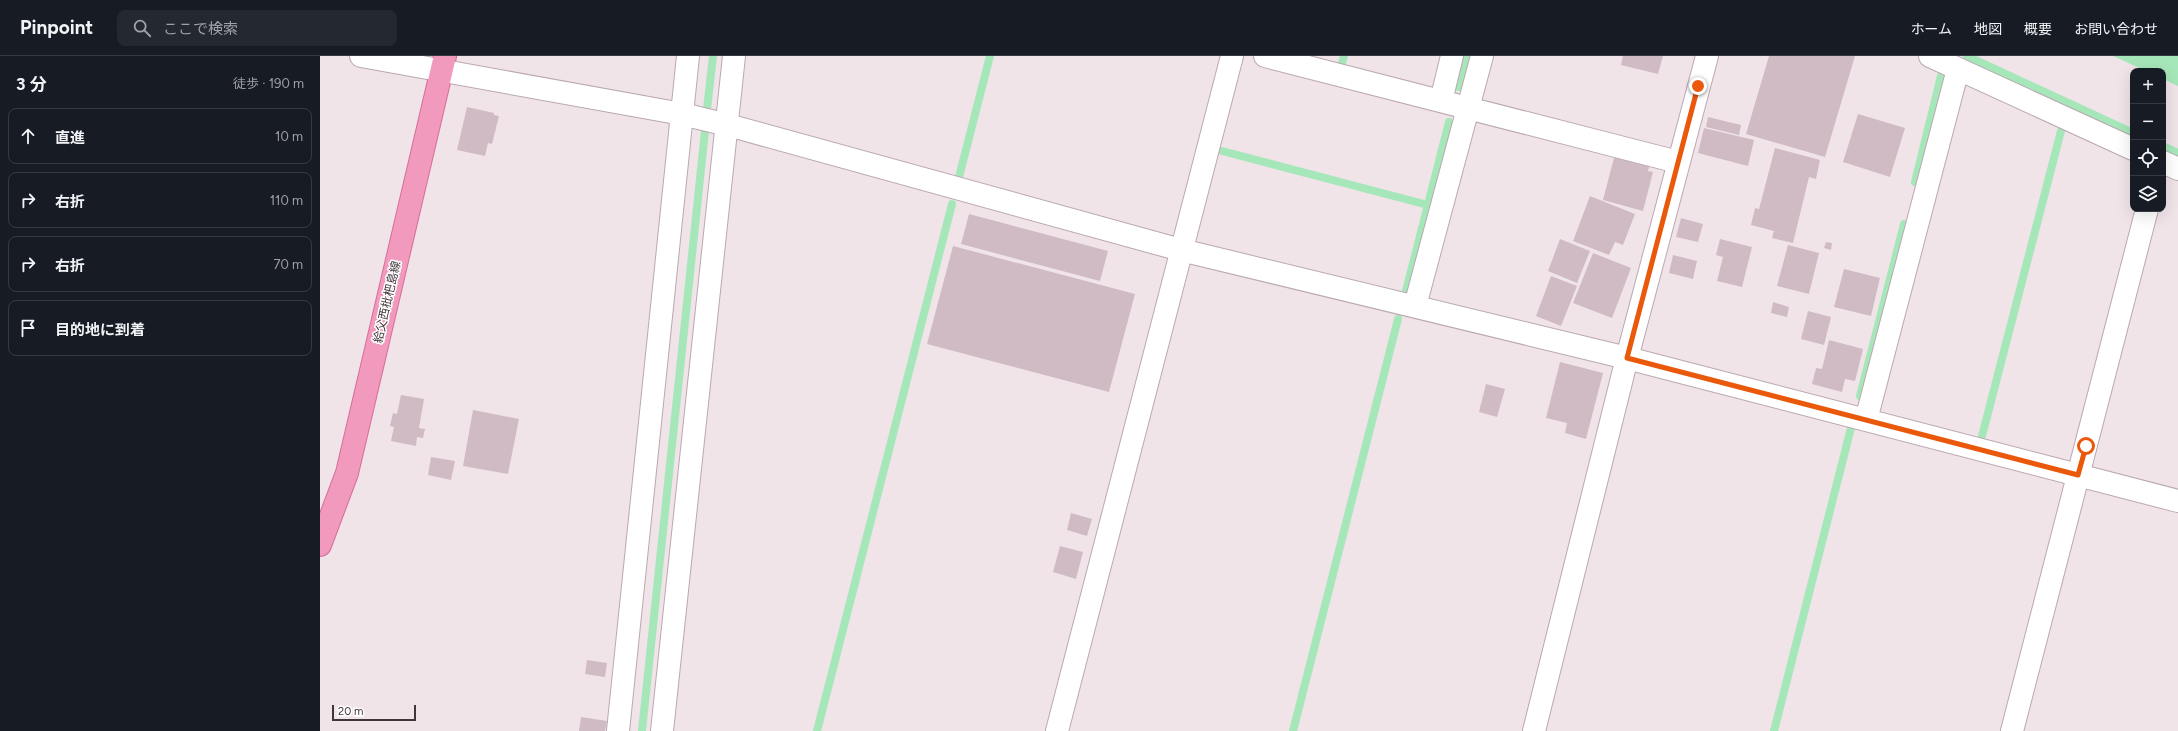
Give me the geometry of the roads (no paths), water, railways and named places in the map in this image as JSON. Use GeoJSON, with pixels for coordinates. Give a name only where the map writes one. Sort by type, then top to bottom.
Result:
{"type":"FeatureCollection","features":[{"type":"Feature","properties":{"kind":"main road","name":"給父西枇杷島線"},"geometry":{"type":"LineString","coordinates":[[320,545],[347,473],[443,64]]}},
{"type":"Feature","properties":{"kind":"street"},"geometry":{"type":"LineString","coordinates":[[361,56],[443,64],[728,125],[1181,250],[1627,358],[2178,501]]}},
{"type":"Feature","properties":{"kind":"street"},"geometry":{"type":"LineString","coordinates":[[618,731],[688,56]]}},
{"type":"Feature","properties":{"kind":"street"},"geometry":{"type":"LineString","coordinates":[[662,731],[728,125],[734,56]]}},
{"type":"Feature","properties":{"kind":"street"},"geometry":{"type":"LineString","coordinates":[[1057,731],[1232,56]]}},
{"type":"Feature","properties":{"kind":"street"},"geometry":{"type":"LineString","coordinates":[[1265,56],[1678,162]]}},
{"type":"Feature","properties":{"kind":"street"},"geometry":{"type":"LineString","coordinates":[[1441,101],[1452,56]]}},
{"type":"Feature","properties":{"kind":"street"},"geometry":{"type":"LineString","coordinates":[[1415,306],[1482,56]]}},
{"type":"Feature","properties":{"kind":"street"},"geometry":{"type":"LineString","coordinates":[[1534,731],[1627,358],[1707,56]]}},
{"type":"Feature","properties":{"kind":"street"},"geometry":{"type":"LineString","coordinates":[[1930,56],[2130,148]]}},
{"type":"Feature","properties":{"kind":"street"},"geometry":{"type":"LineString","coordinates":[[1866,420],[1958,69]]}},
{"type":"Feature","properties":{"kind":"street"},"geometry":{"type":"LineString","coordinates":[[2166,163],[2178,169]]}},
{"type":"Feature","properties":{"kind":"street"},"geometry":{"type":"LineString","coordinates":[[2012,731],[2146,212]]}},
{"type":"Feature","properties":{"kind":"waterway"},"geometry":{"type":"LineString","coordinates":[[707,109],[713,56]]}},
{"type":"Feature","properties":{"kind":"waterway"},"geometry":{"type":"LineString","coordinates":[[959,177],[990,56]]}},
{"type":"Feature","properties":{"kind":"waterway"},"geometry":{"type":"LineString","coordinates":[[1342,63],[1344,56]]}},
{"type":"Feature","properties":{"kind":"waterway"},"geometry":{"type":"LineString","coordinates":[[1458,87],[1466,56]]}},
{"type":"Feature","properties":{"kind":"waterway"},"geometry":{"type":"LineString","coordinates":[[1967,56],[2130,132]]}},
{"type":"Feature","properties":{"kind":"waterway"},"geometry":{"type":"LineString","coordinates":[[1915,182],[1941,76]]}},
{"type":"Feature","properties":{"kind":"waterway"},"geometry":{"type":"LineString","coordinates":[[1406,291],[1449,122]]}},
{"type":"Feature","properties":{"kind":"waterway"},"geometry":{"type":"LineString","coordinates":[[642,731],[705,131]]}},
{"type":"Feature","properties":{"kind":"waterway"},"geometry":{"type":"LineString","coordinates":[[1982,436],[2061,131]]}},
{"type":"Feature","properties":{"kind":"waterway"},"geometry":{"type":"LineString","coordinates":[[2166,147],[2178,153]]}},
{"type":"Feature","properties":{"kind":"waterway"},"geometry":{"type":"LineString","coordinates":[[1222,151],[1428,205]]}},
{"type":"Feature","properties":{"kind":"waterway"},"geometry":{"type":"LineString","coordinates":[[817,731],[952,204]]}},
{"type":"Feature","properties":{"kind":"waterway"},"geometry":{"type":"LineString","coordinates":[[1860,396],[1904,224]]}},
{"type":"Feature","properties":{"kind":"waterway"},"geometry":{"type":"LineString","coordinates":[[1293,731],[1398,319]]}},
{"type":"Feature","properties":{"kind":"waterway"},"geometry":{"type":"LineString","coordinates":[[1774,731],[1851,428]]}}]}
